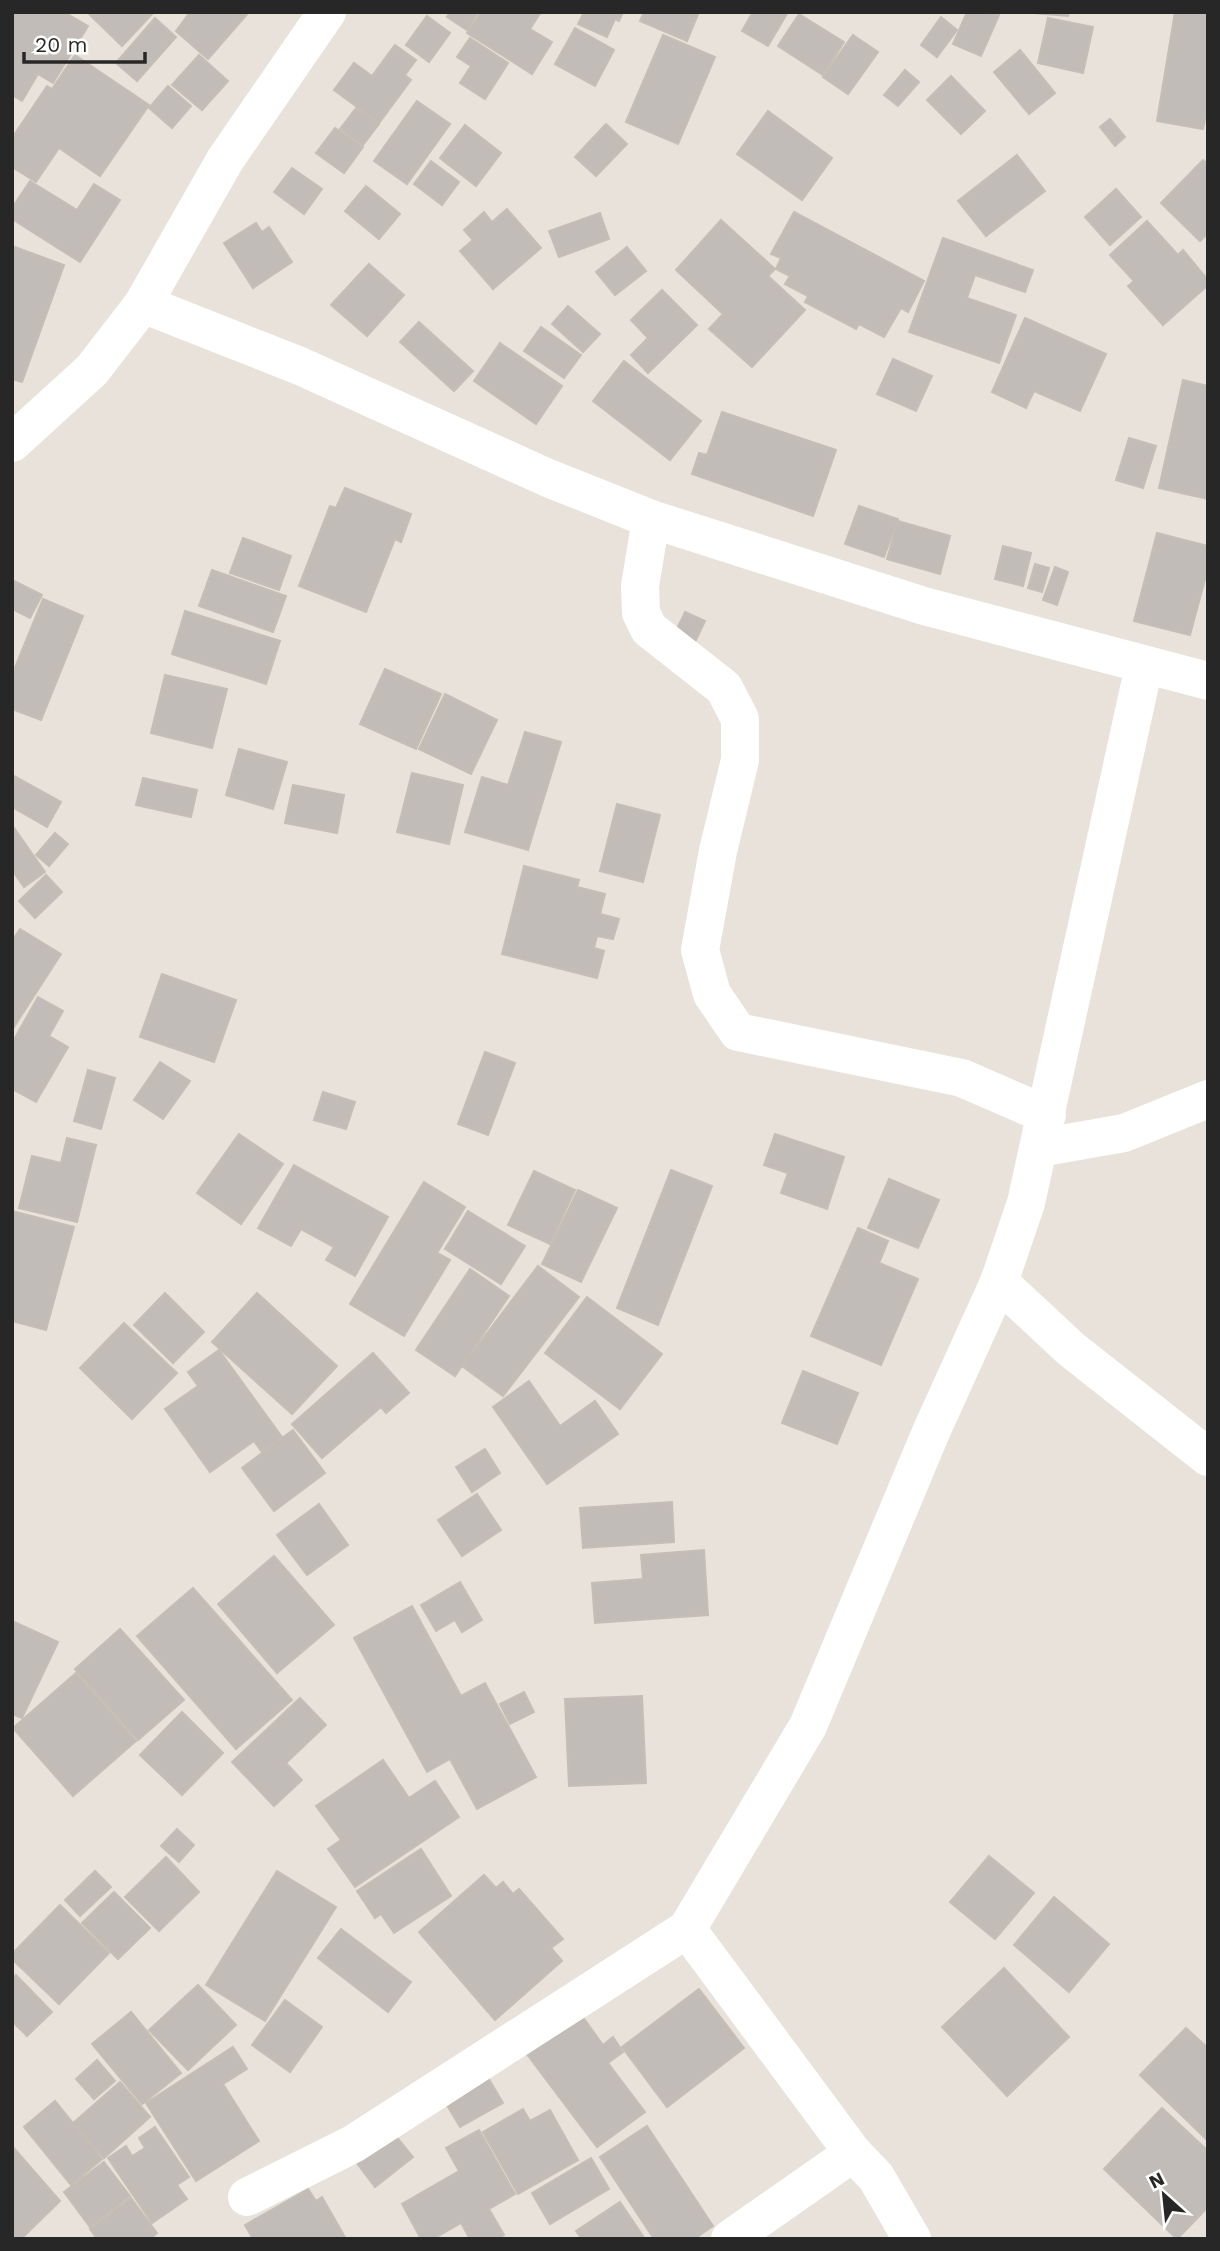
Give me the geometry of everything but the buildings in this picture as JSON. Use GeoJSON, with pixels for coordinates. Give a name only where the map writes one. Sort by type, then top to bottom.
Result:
{"type":"FeatureCollection","features":[{"type":"Feature","properties":{"kind":"street"},"geometry":{"type":"LineString","coordinates":[[18,431],[92,370],[143,304],[225,160],[327,12]]}},
{"type":"Feature","properties":{"kind":"street"},"geometry":{"type":"LineString","coordinates":[[143,304],[300,366],[548,478],[651,519],[924,606],[1208,681]]}},
{"type":"Feature","properties":{"kind":"street"},"geometry":{"type":"LineString","coordinates":[[651,519],[640,586],[641,613],[649,629],[724,688],[740,719],[740,760],[718,851],[700,950],[712,994],[738,1032],[962,1078],[1043,1131],[1124,1133],[1208,1099]]}},
{"type":"Feature","properties":{"kind":"street"},"geometry":{"type":"LineString","coordinates":[[247,2197],[353,2144],[687,1929],[808,1726],[931,1432],[999,1282],[1026,1203],[1087,914],[1144,666]]}},
{"type":"Feature","properties":{"kind":"street"},"geometry":{"type":"LineString","coordinates":[[999,1282],[1071,1349],[1208,1457]]}},
{"type":"Feature","properties":{"kind":"street"},"geometry":{"type":"LineString","coordinates":[[687,1929],[853,2153],[876,2177],[912,2239]]}},
{"type":"Feature","properties":{"kind":"street"},"geometry":{"type":"LineString","coordinates":[[730,2239],[853,2153]]}}]}
